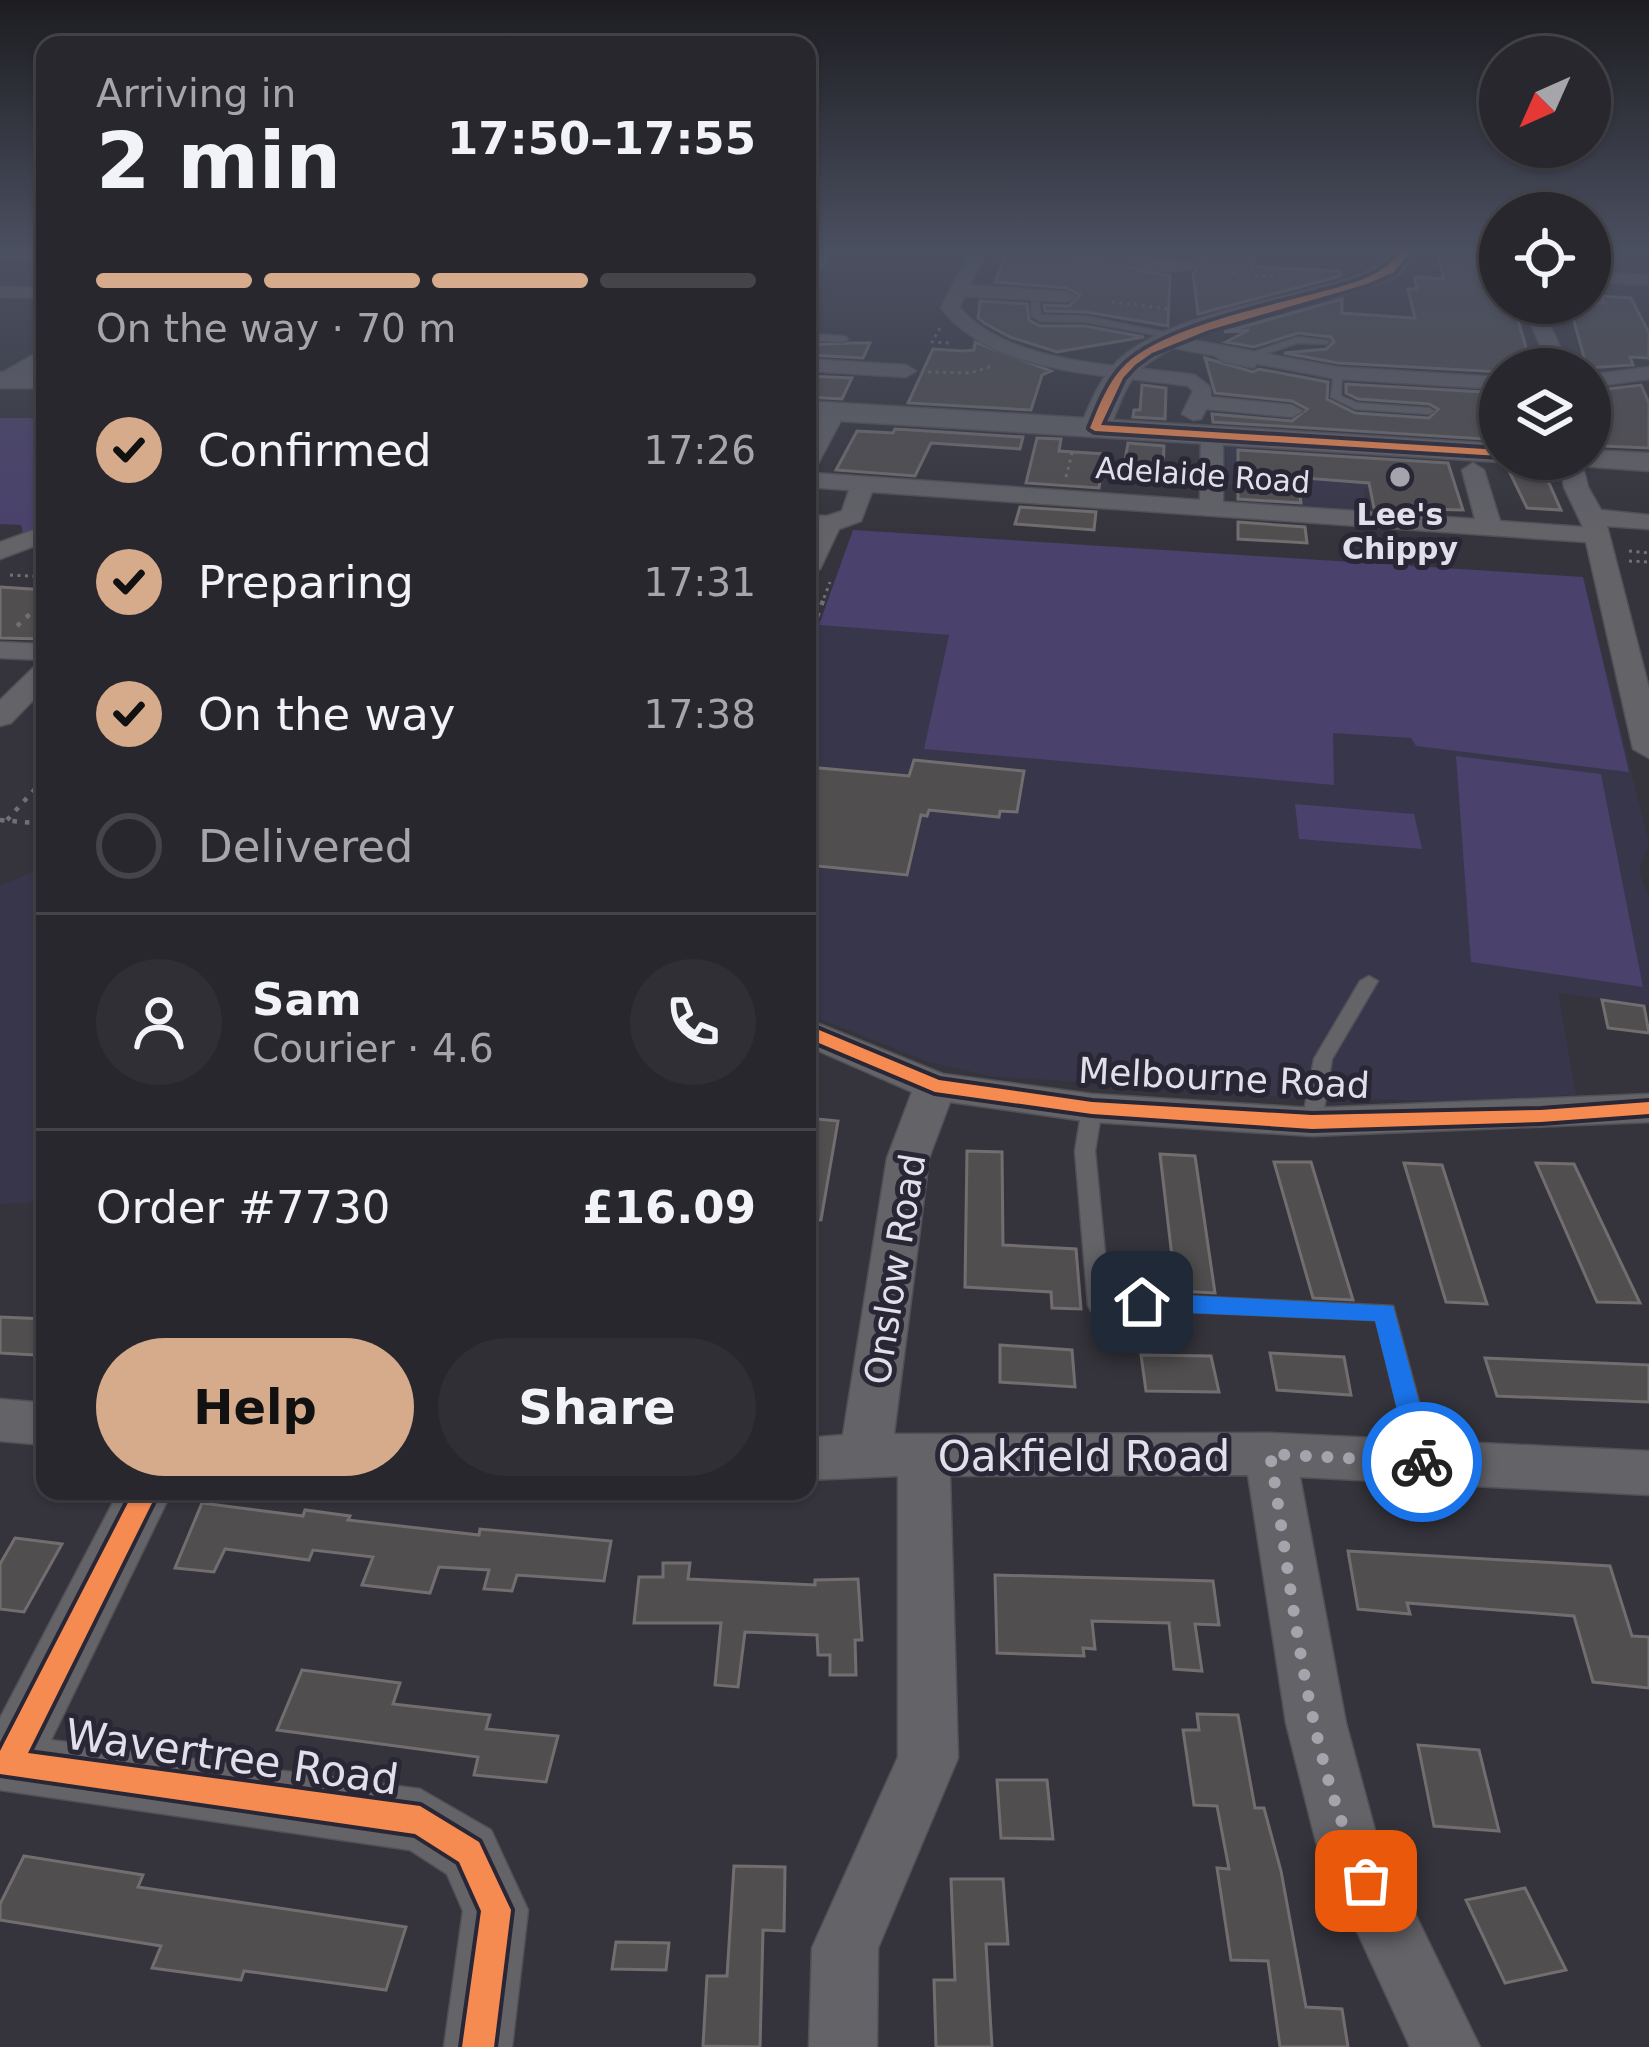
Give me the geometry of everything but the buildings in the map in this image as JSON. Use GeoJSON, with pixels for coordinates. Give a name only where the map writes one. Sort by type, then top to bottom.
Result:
{"type":"FeatureCollection","features":[{"type":"Feature","properties":{"kind":"street"},"geometry":{"type":"LineString","coordinates":[[1007,346],[1195,381],[1203,391],[1212,496],[1240,494]]}},
{"type":"Feature","properties":{"kind":"street"},"geometry":{"type":"LineString","coordinates":[[1087,428],[1136,358],[1165,346]]}},
{"type":"Feature","properties":{"kind":"street"},"geometry":{"type":"LineString","coordinates":[[1196,346],[1336,373],[1479,382]]}},
{"type":"Feature","properties":{"kind":"street"},"geometry":{"type":"LineString","coordinates":[[2,380],[36,359]]}},
{"type":"Feature","properties":{"kind":"street"},"geometry":{"type":"LineString","coordinates":[[816,366],[907,371]]}},
{"type":"Feature","properties":{"kind":"street"},"geometry":{"type":"LineString","coordinates":[[1611,380],[1647,377]]}},
{"type":"Feature","properties":{"kind":"street"},"geometry":{"type":"LineString","coordinates":[[2,380],[36,380]]}},
{"type":"Feature","properties":{"kind":"street"},"geometry":{"type":"LineString","coordinates":[[821,410],[1087,428],[1292,411]]}},
{"type":"Feature","properties":{"kind":"street"},"geometry":{"type":"LineString","coordinates":[[1202,417],[1479,470]]}},
{"type":"Feature","properties":{"kind":"street"},"geometry":{"type":"LineString","coordinates":[[1611,460],[1649,462]]}},
{"type":"Feature","properties":{"kind":"street"},"geometry":{"type":"LineString","coordinates":[[1444,487],[1479,473]]}},
{"type":"Feature","properties":{"kind":"street"},"geometry":{"type":"LineString","coordinates":[[1485,480],[1489,526]]}},
{"type":"Feature","properties":{"kind":"street"},"geometry":{"type":"LineString","coordinates":[[1574,480],[1637,654],[1649,749]]}},
{"type":"Feature","properties":{"kind":"street","name":"Adelaide Road"},"geometry":{"type":"LineString","coordinates":[[816,481],[1489,526],[1649,521]]}},
{"type":"Feature","properties":{"kind":"street"},"geometry":{"type":"LineString","coordinates":[[818,523],[852,516],[863,485]]}},
{"type":"Feature","properties":{"kind":"street"},"geometry":{"type":"LineString","coordinates":[[0,551],[36,537]]}},
{"type":"Feature","properties":{"kind":"street"},"geometry":{"type":"LineString","coordinates":[[0,717],[36,681]]}},
{"type":"Feature","properties":{"kind":"street","name":"Melbourne Road"},"geometry":{"type":"LineString","coordinates":[[816,1038],[935,1086],[1092,1108],[1312,1122],[1646,1114]]}},
{"type":"Feature","properties":{"kind":"street","name":"Onslow Road"},"geometry":{"type":"LineString","coordinates":[[843,2047],[845,1948],[928,1758],[895,1456],[908,1158],[935,1086]]}},
{"type":"Feature","properties":{"kind":"street"},"geometry":{"type":"LineString","coordinates":[[0,1420],[36,1423]]}},
{"type":"Feature","properties":{"kind":"street"},"geometry":{"type":"LineString","coordinates":[[1270,1454],[1316,1723],[1347,1842],[1446,2047]]}},
{"type":"Feature","properties":{"kind":"street","name":"Oakfield Road"},"geometry":{"type":"LineString","coordinates":[[816,1459],[1270,1454],[1649,1473]]}},
{"type":"Feature","properties":{"kind":"street","name":"Wavertree Road"},"geometry":{"type":"LineString","coordinates":[[141,1500],[8,1764],[420,1820],[469,1852],[496,1910],[478,2047]]}},
{"type":"Feature","properties":{"kind":"lane"},"geometry":{"type":"LineString","coordinates":[[1245,358],[1281,346]]}},
{"type":"Feature","properties":{"kind":"lane"},"geometry":{"type":"LineString","coordinates":[[1210,350],[1235,362],[1282,365]]}},
{"type":"Feature","properties":{"kind":"lane"},"geometry":{"type":"LineString","coordinates":[[1336,373],[1336,397],[1355,406],[1429,411]]}},
{"type":"Feature","properties":{"kind":"lane"},"geometry":{"type":"LineString","coordinates":[[1312,1122],[1323,1059],[1369,982]]}},
{"type":"Feature","properties":{"kind":"lane"},"geometry":{"type":"LineString","coordinates":[[1092,1108],[1085,1150],[1099,1306]]}},
{"type":"Feature","properties":{"kind":"lane"},"geometry":{"type":"LineString","coordinates":[[1142,1302],[1385,1312],[1423,1462]]}},
{"type":"Feature","properties":{"kind":"path"},"geometry":{"type":"LineString","coordinates":[[907,371],[971,373],[1005,365],[1025,351]]}},
{"type":"Feature","properties":{"kind":"path"},"geometry":{"type":"LineString","coordinates":[[1061,498],[1087,428]]}},
{"type":"Feature","properties":{"kind":"path"},"geometry":{"type":"LineString","coordinates":[[816,573],[832,576],[816,620]]}},
{"type":"Feature","properties":{"kind":"path"},"geometry":{"type":"LineString","coordinates":[[0,575],[36,577]]}},
{"type":"Feature","properties":{"kind":"path"},"geometry":{"type":"LineString","coordinates":[[8,639],[36,609]]}},
{"type":"Feature","properties":{"kind":"path"},"geometry":{"type":"LineString","coordinates":[[4,820],[36,787]]}},
{"type":"Feature","properties":{"kind":"path"},"geometry":{"type":"LineString","coordinates":[[4,820],[36,823]]}},
{"type":"Feature","properties":{"kind":"shaded area"},"geometry":{"type":"Polygon","coordinates":[[[0,418],[36,418],[36,534],[24,537],[21,525],[0,524],[0,418]]]}},
{"type":"Feature","properties":{"kind":"shaded area"},"geometry":{"type":"Polygon","coordinates":[[[1226,445],[1260,447],[1251,449],[1254,460],[1412,491],[1364,488],[1366,512],[1246,506],[1249,486],[1227,485],[1226,445]]]}},
{"type":"Feature","properties":{"kind":"shaded area"},"geometry":{"type":"Polygon","coordinates":[[[853,530],[1583,577],[1649,843],[1639,872],[1649,897],[1649,1005],[1558,993],[1576,1095],[1449,1101],[1299,1098],[990,1076],[929,1062],[816,1018],[816,631],[853,530]]]}},
{"type":"Feature","properties":{"kind":"shaded area"},"geometry":{"type":"Polygon","coordinates":[[[853,530],[1583,577],[1629,772],[1416,746],[1411,738],[1333,733],[1334,785],[924,749],[949,635],[819,625],[853,530]]]}},
{"type":"Feature","properties":{"kind":"shaded area"},"geometry":{"type":"Polygon","coordinates":[[[1456,756],[1601,774],[1643,987],[1471,962],[1456,756]]]}},
{"type":"Feature","properties":{"kind":"shaded area"},"geometry":{"type":"Polygon","coordinates":[[[1295,804],[1414,814],[1422,849],[1299,839],[1295,804]]]}},
{"type":"Feature","properties":{"kind":"shaded area"},"geometry":{"type":"Polygon","coordinates":[[[36,871],[36,1202],[0,1204],[0,885],[36,871]]]}},
{"type":"Feature","properties":{"kind":"cycle path"},"geometry":{"type":"LineString","coordinates":[[1162,346],[1132,363],[1119,377],[1095,428],[1479,452]]}},
{"type":"Feature","properties":{"kind":"cycle path"},"geometry":{"type":"LineString","coordinates":[[816,1035],[935,1086],[1092,1108],[1312,1122],[1649,1108]]}},
{"type":"Feature","properties":{"kind":"cycle path"},"geometry":{"type":"LineString","coordinates":[[141,1500],[8,1764],[420,1820],[469,1852],[496,1910],[478,2047]]}},
{"type":"Feature","properties":{"kind":"way so far"},"geometry":{"type":"LineString","coordinates":[[1366,1881],[1347,1842],[1316,1723],[1270,1454],[1422,1462]]}},
{"type":"Feature","properties":{"kind":"place","name":"Lee's Chippy"},"geometry":{"type":"Point","coordinates":[1400,477]}},
{"type":"Feature","properties":{"kind":"route"},"geometry":{"type":"LineString","coordinates":[[1142,1302],[1385,1312],[1422,1462]]}}]}
